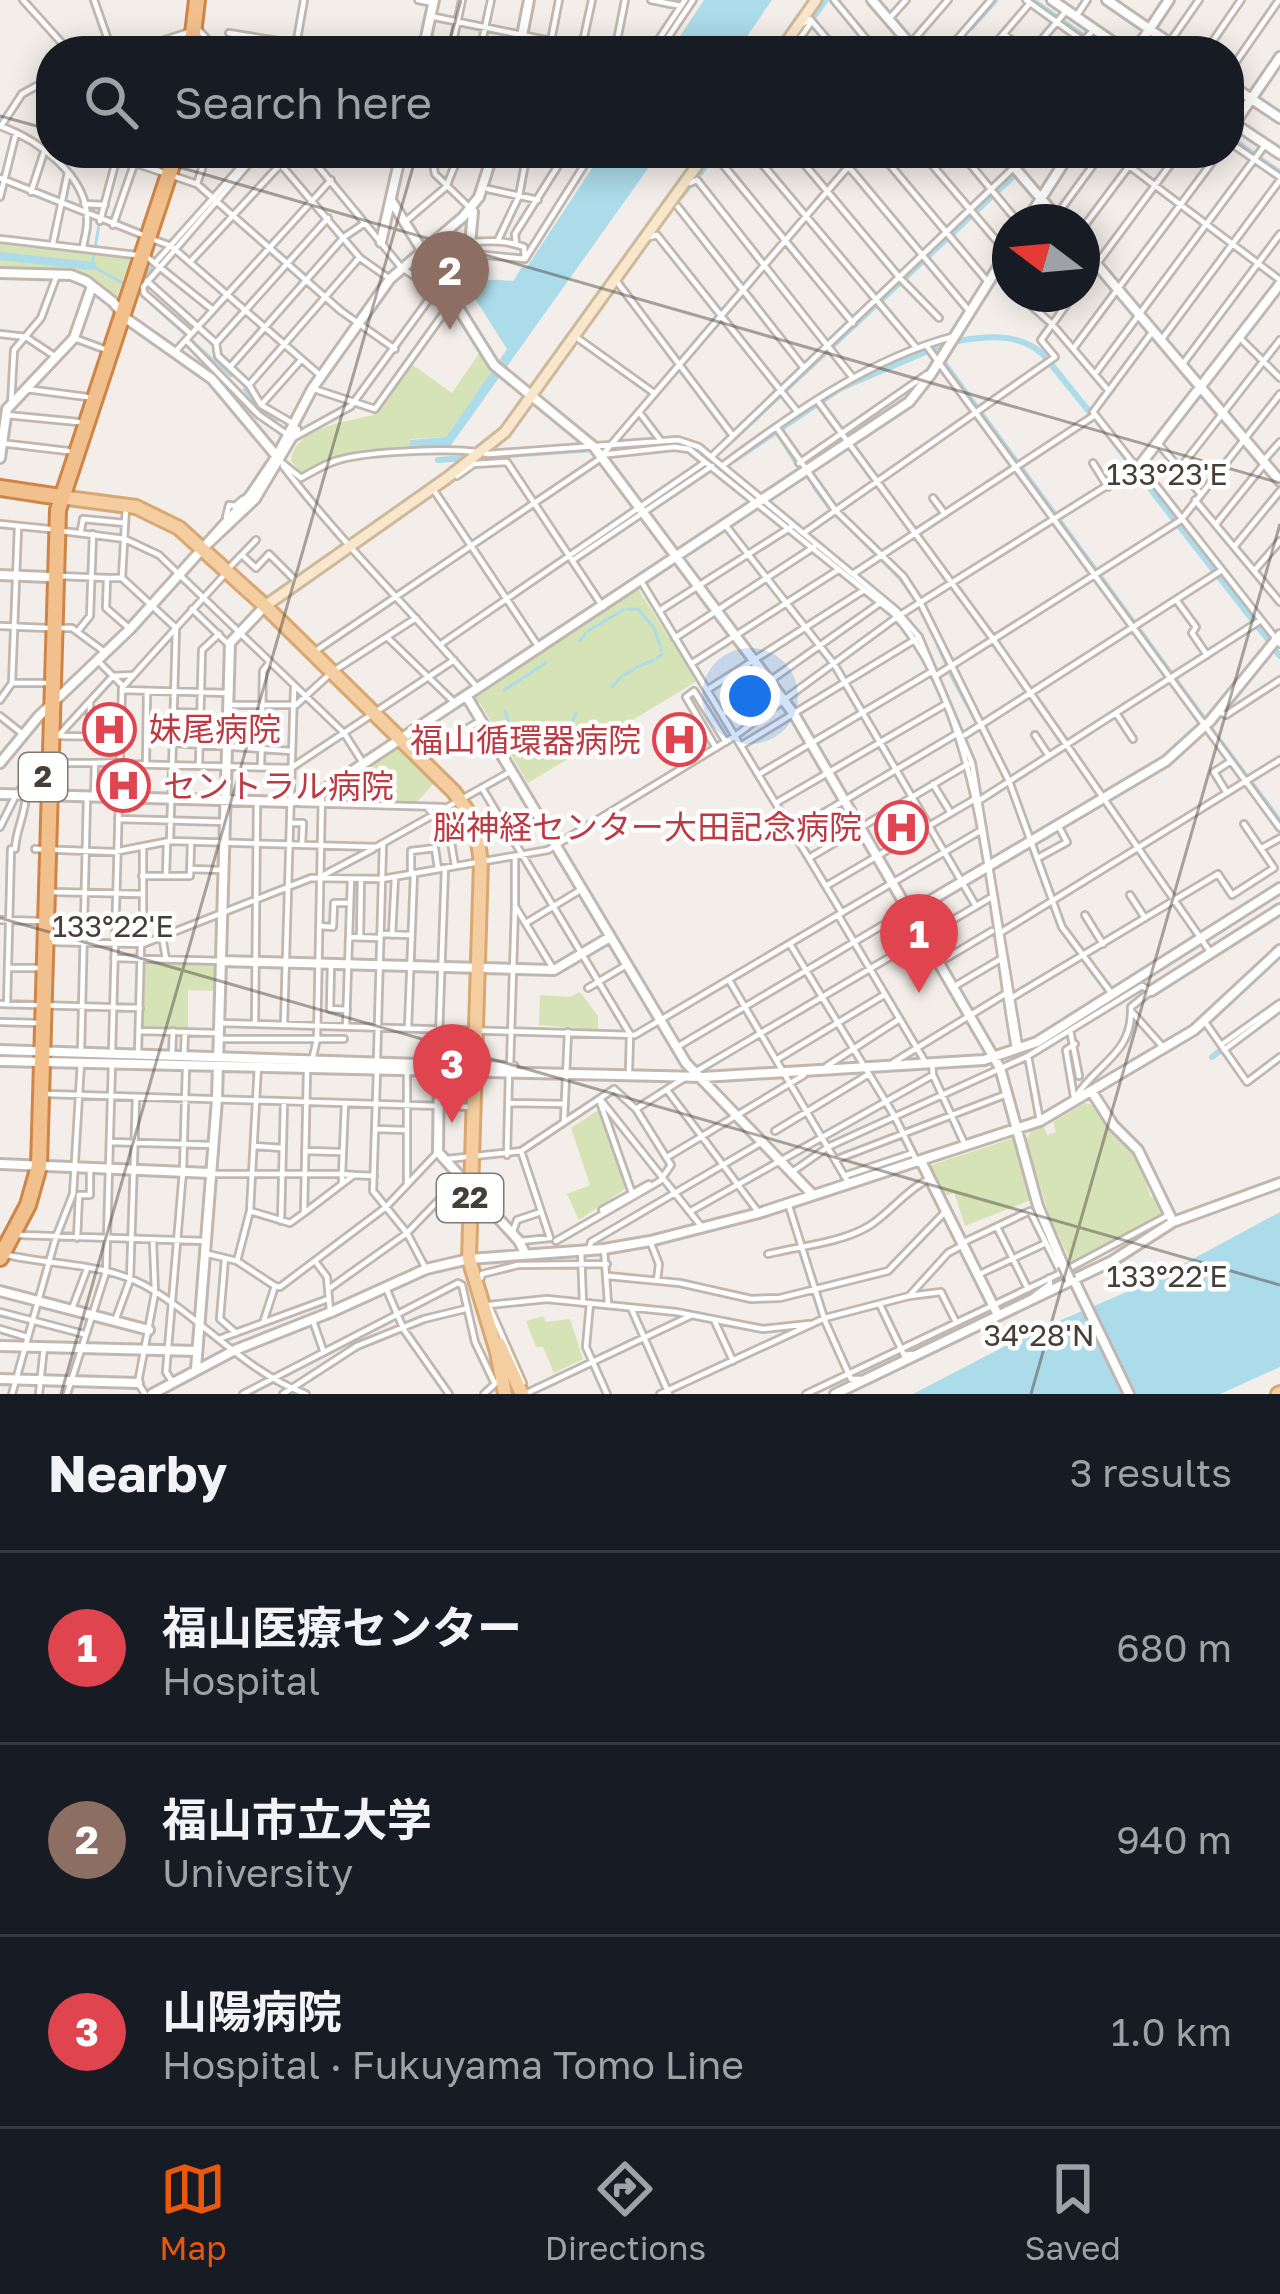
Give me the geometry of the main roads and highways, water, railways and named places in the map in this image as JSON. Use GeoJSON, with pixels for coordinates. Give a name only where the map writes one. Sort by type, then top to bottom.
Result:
{"type":"FeatureCollection","features":[{"type":"Feature","properties":{"kind":"highway"},"geometry":{"type":"LineString","coordinates":[[194,36],[199,0]]}},
{"type":"Feature","properties":{"kind":"highway","name":"2"},"geometry":{"type":"LineString","coordinates":[[1,1252],[36,1165],[53,530],[68,451],[104,349],[129,292],[151,260],[145,236],[168,168]]}},
{"type":"Feature","properties":{"kind":"highway","name":"2"},"geometry":{"type":"LineString","coordinates":[[59,495],[129,292]]}},
{"type":"Feature","properties":{"kind":"highway"},"geometry":{"type":"LineString","coordinates":[[0,488],[59,495]]}},
{"type":"Feature","properties":{"kind":"highway","name":"2"},"geometry":{"type":"LineString","coordinates":[[46,762],[40,733],[47,709]]}},
{"type":"Feature","properties":{"kind":"highway","name":"2"},"geometry":{"type":"LineString","coordinates":[[1,1252],[33,1192],[36,1165],[42,1094],[39,968],[47,892],[42,850]]}},
{"type":"Feature","properties":{"kind":"main road"},"geometry":{"type":"LineString","coordinates":[[790,36],[816,0]]}},
{"type":"Feature","properties":{"kind":"main road"},"geometry":{"type":"LineString","coordinates":[[265,606],[505,432],[695,168]]}},
{"type":"Feature","properties":{"kind":"main road","name":"22"},"geometry":{"type":"LineString","coordinates":[[59,495],[127,505],[179,528],[205,546]]}},
{"type":"Feature","properties":{"kind":"main road","name":"22"},"geometry":{"type":"LineString","coordinates":[[59,495],[138,503],[182,524],[422,759],[455,804],[475,822],[481,862],[472,1158],[466,1183],[469,1258],[498,1357],[500,1386]]}},
{"type":"Feature","properties":{"kind":"main road","name":"22"},"geometry":{"type":"LineString","coordinates":[[487,1322],[526,1394]]}},
{"type":"Feature","properties":{"kind":"water"},"geometry":{"type":"Polygon","coordinates":[[[704,0],[772,0],[747,36],[680,36],[704,0]]]}},
{"type":"Feature","properties":{"kind":"water"},"geometry":{"type":"Polygon","coordinates":[[[592,168],[648,168],[449,448],[411,451],[410,440],[446,437],[507,349],[472,294],[475,288],[489,280],[513,281],[592,168]]]}},
{"type":"Feature","properties":{"kind":"water"},"geometry":{"type":"Polygon","coordinates":[[[1280,1212],[1280,1367],[1220,1394],[913,1394],[1026,1335],[1150,1282],[1280,1212]]]}},
{"type":"Feature","properties":{"kind":"waterway"},"geometry":{"type":"LineString","coordinates":[[303,16],[306,0]]}},
{"type":"Feature","properties":{"kind":"waterway"},"geometry":{"type":"LineString","coordinates":[[812,19],[826,0]]}},
{"type":"Feature","properties":{"kind":"waterway"},"geometry":{"type":"LineString","coordinates":[[970,27],[994,0]]}},
{"type":"Feature","properties":{"kind":"waterway"},"geometry":{"type":"LineString","coordinates":[[1032,0],[1083,36]]}},
{"type":"Feature","properties":{"kind":"waterway"},"geometry":{"type":"LineString","coordinates":[[22,2],[52,36]]}},
{"type":"Feature","properties":{"kind":"waterway"},"geometry":{"type":"LineString","coordinates":[[1244,148],[1280,173]]}},
{"type":"Feature","properties":{"kind":"waterway"},"geometry":{"type":"LineString","coordinates":[[681,196],[704,168]]}},
{"type":"Feature","properties":{"kind":"waterway"},"geometry":{"type":"LineString","coordinates":[[734,438],[1021,168]]}},
{"type":"Feature","properties":{"kind":"waterway"},"geometry":{"type":"LineString","coordinates":[[169,251],[232,180]]}},
{"type":"Feature","properties":{"kind":"waterway"},"geometry":{"type":"LineString","coordinates":[[102,207],[92,266],[125,284]]}},
{"type":"Feature","properties":{"kind":"waterway"},"geometry":{"type":"LineString","coordinates":[[0,256],[92,266]]}},
{"type":"Feature","properties":{"kind":"waterway"},"geometry":{"type":"LineString","coordinates":[[135,287],[160,260]]}},
{"type":"Feature","properties":{"kind":"waterway"},"geometry":{"type":"LineString","coordinates":[[138,292],[231,376]]}},
{"type":"Feature","properties":{"kind":"waterway"},"geometry":{"type":"LineString","coordinates":[[958,341],[1007,338],[1029,345],[1048,360]]}},
{"type":"Feature","properties":{"kind":"waterway"},"geometry":{"type":"LineString","coordinates":[[734,460],[841,388],[942,345]]}},
{"type":"Feature","properties":{"kind":"waterway"},"geometry":{"type":"LineString","coordinates":[[944,363],[1203,718]]}},
{"type":"Feature","properties":{"kind":"waterway"},"geometry":{"type":"LineString","coordinates":[[1050,363],[1092,415]]}},
{"type":"Feature","properties":{"kind":"waterway"},"geometry":{"type":"LineString","coordinates":[[244,389],[260,410],[278,420]]}},
{"type":"Feature","properties":{"kind":"waterway"},"geometry":{"type":"LineString","coordinates":[[1095,418],[1133,467]]}},
{"type":"Feature","properties":{"kind":"waterway"},"geometry":{"type":"LineString","coordinates":[[777,431],[800,468]]}},
{"type":"Feature","properties":{"kind":"waterway"},"geometry":{"type":"LineString","coordinates":[[438,460],[679,443],[694,447],[730,475]]}},
{"type":"Feature","properties":{"kind":"waterway"},"geometry":{"type":"LineString","coordinates":[[1137,472],[1269,641]]}},
{"type":"Feature","properties":{"kind":"waterway"},"geometry":{"type":"LineString","coordinates":[[815,487],[833,511]]}},
{"type":"Feature","properties":{"kind":"waterway"},"geometry":{"type":"LineString","coordinates":[[851,528],[914,596]]}},
{"type":"Feature","properties":{"kind":"waterway"},"geometry":{"type":"LineString","coordinates":[[824,553],[850,576]]}},
{"type":"Feature","properties":{"kind":"waterway"},"geometry":{"type":"LineString","coordinates":[[627,609],[638,609],[654,628],[660,645]]}},
{"type":"Feature","properties":{"kind":"waterway"},"geometry":{"type":"LineString","coordinates":[[588,631],[623,610]]}},
{"type":"Feature","properties":{"kind":"waterway"},"geometry":{"type":"LineString","coordinates":[[580,641],[585,634]]}},
{"type":"Feature","properties":{"kind":"waterway"},"geometry":{"type":"LineString","coordinates":[[940,647],[947,663]]}},
{"type":"Feature","properties":{"kind":"waterway"},"geometry":{"type":"LineString","coordinates":[[1275,650],[1280,656]]}},
{"type":"Feature","properties":{"kind":"waterway"},"geometry":{"type":"LineString","coordinates":[[657,658],[662,654]]}},
{"type":"Feature","properties":{"kind":"waterway"},"geometry":{"type":"LineString","coordinates":[[637,667],[654,660]]}},
{"type":"Feature","properties":{"kind":"waterway"},"geometry":{"type":"LineString","coordinates":[[504,690],[546,663]]}},
{"type":"Feature","properties":{"kind":"waterway"},"geometry":{"type":"LineString","coordinates":[[625,675],[634,669]]}},
{"type":"Feature","properties":{"kind":"waterway"},"geometry":{"type":"LineString","coordinates":[[949,669],[976,719]]}},
{"type":"Feature","properties":{"kind":"waterway"},"geometry":{"type":"LineString","coordinates":[[612,687],[622,676]]}},
{"type":"Feature","properties":{"kind":"waterway"},"geometry":{"type":"LineString","coordinates":[[505,711],[509,725],[522,732]]}},
{"type":"Feature","properties":{"kind":"waterway"},"geometry":{"type":"LineString","coordinates":[[557,731],[572,723],[576,713]]}},
{"type":"Feature","properties":{"kind":"waterway"},"geometry":{"type":"LineString","coordinates":[[1212,731],[1280,822]]}},
{"type":"Feature","properties":{"kind":"waterway"},"geometry":{"type":"LineString","coordinates":[[525,733],[540,742],[554,732]]}},
{"type":"Feature","properties":{"kind":"waterway"},"geometry":{"type":"LineString","coordinates":[[1083,958],[1095,975]]}},
{"type":"Feature","properties":{"kind":"waterway"},"geometry":{"type":"LineString","coordinates":[[1225,1046],[1265,1016]]}},
{"type":"Feature","properties":{"kind":"waterway"},"geometry":{"type":"LineString","coordinates":[[1212,1057],[1221,1050]]}},
{"type":"Feature","properties":{"kind":"place","name":"福山市立大学"},"geometry":{"type":"Point","coordinates":[450,330]}},
{"type":"Feature","properties":{"kind":"place","name":"妹尾病院"},"geometry":{"type":"Point","coordinates":[110,729]}},
{"type":"Feature","properties":{"kind":"place","name":"福山循環器病院"},"geometry":{"type":"Point","coordinates":[680,740]}},
{"type":"Feature","properties":{"kind":"place","name":"セントラル病院"},"geometry":{"type":"Point","coordinates":[124,786]}},
{"type":"Feature","properties":{"kind":"place","name":"脳神経センター大田記念病院"},"geometry":{"type":"Point","coordinates":[901,827]}},
{"type":"Feature","properties":{"kind":"place","name":"福山医療センター"},"geometry":{"type":"Point","coordinates":[919,993]}},
{"type":"Feature","properties":{"kind":"place","name":"山陽病院"},"geometry":{"type":"Point","coordinates":[452,1123]}}]}
